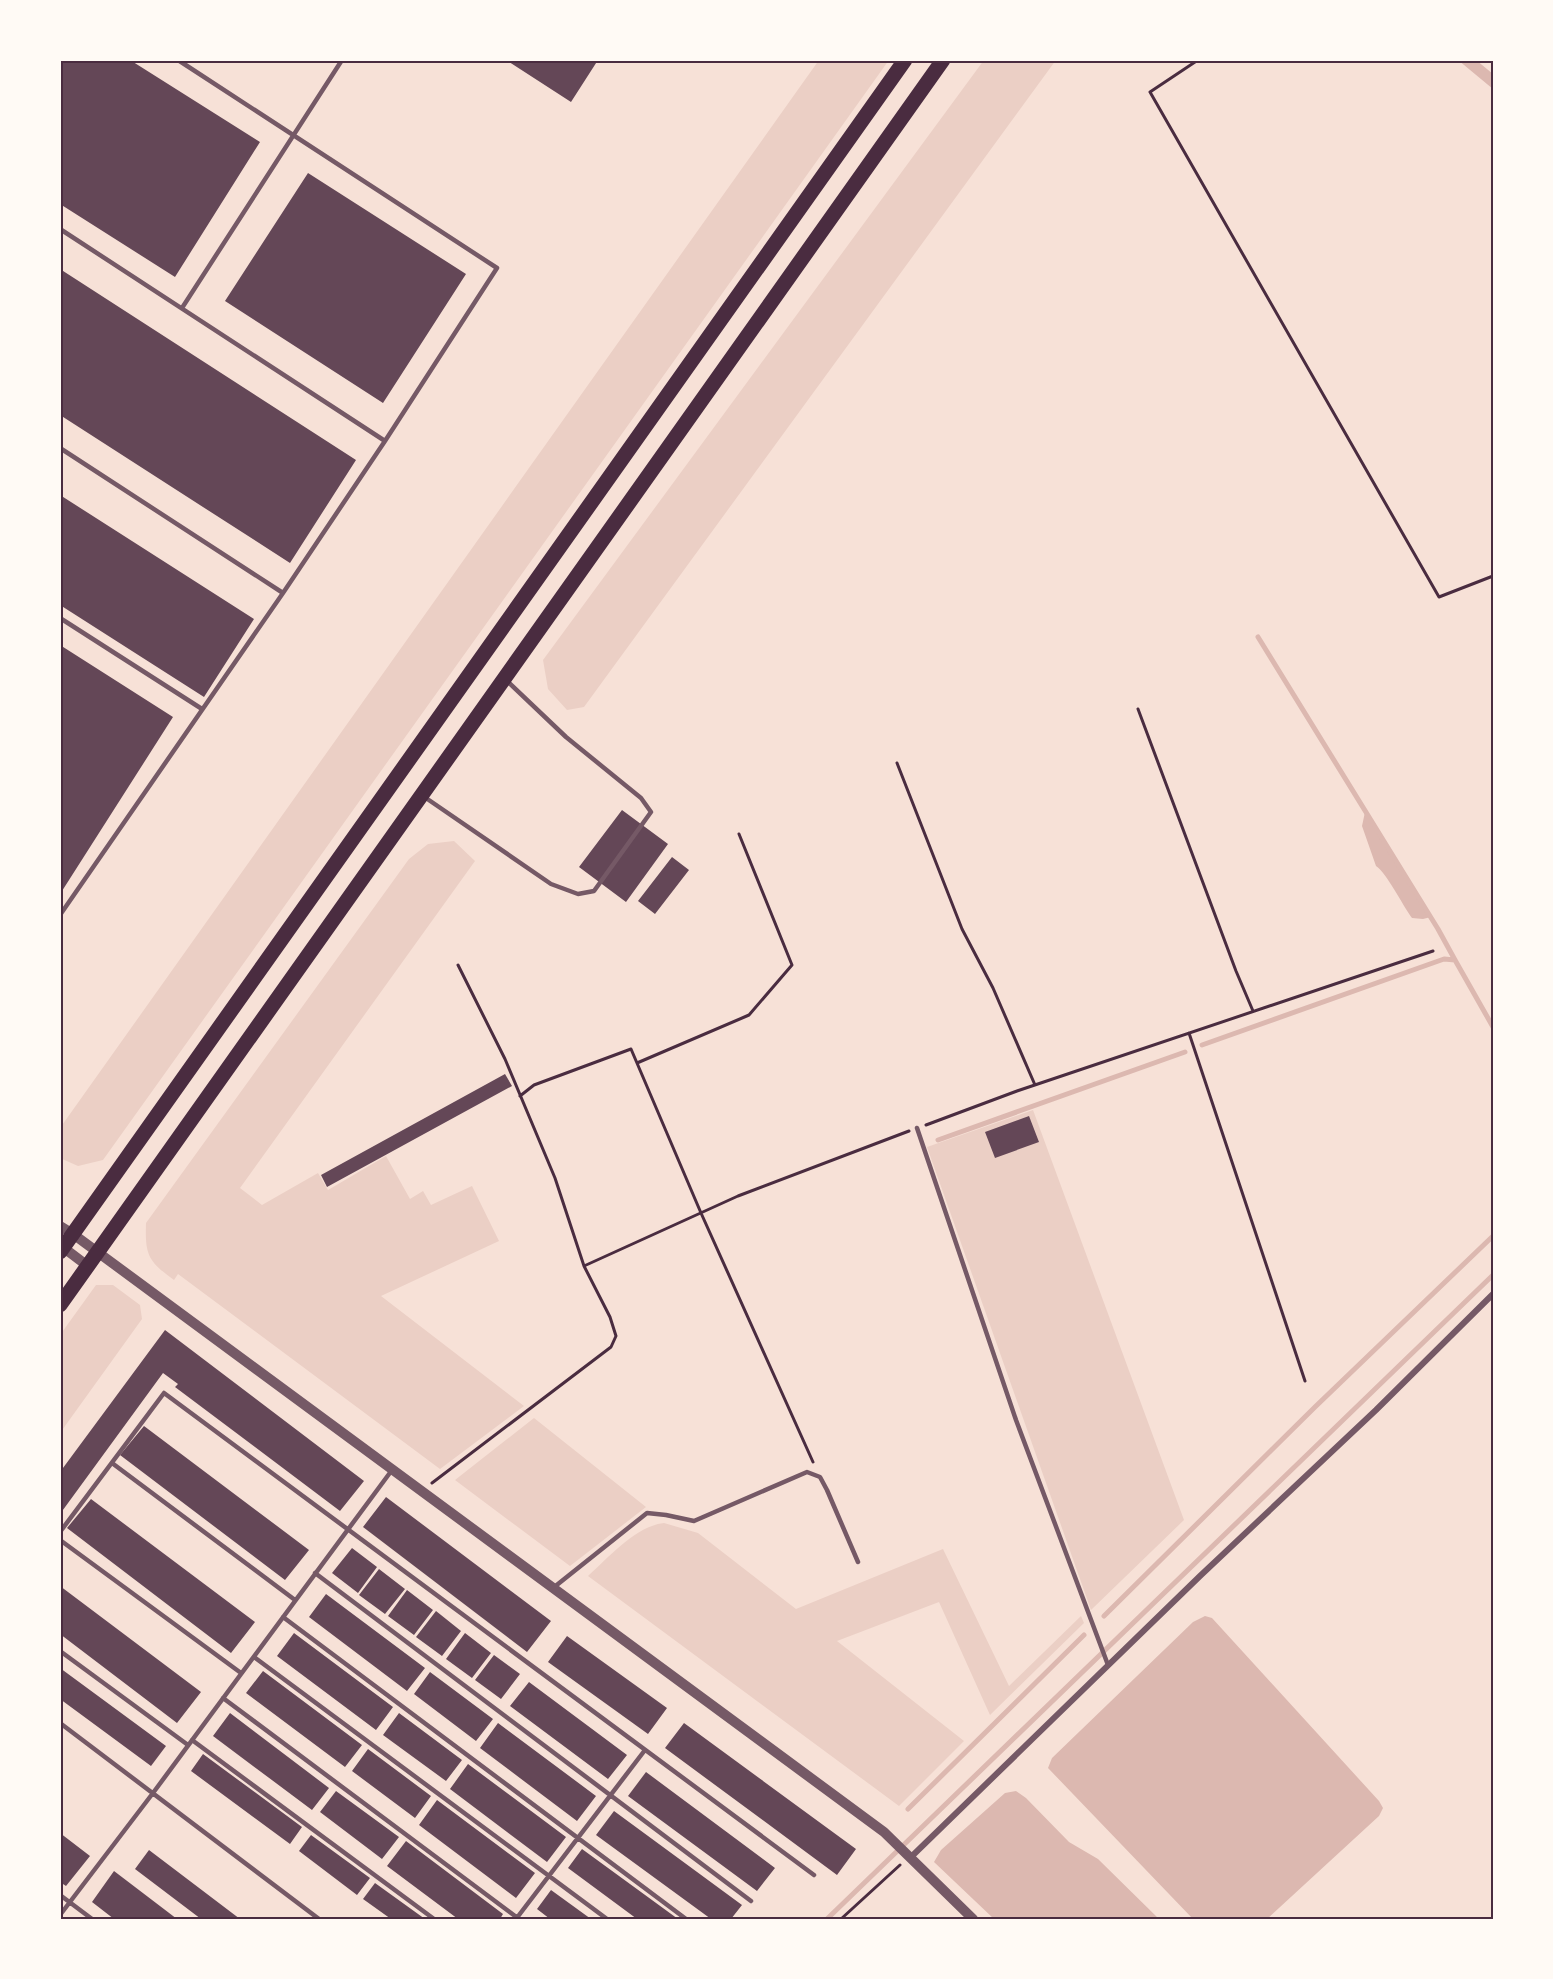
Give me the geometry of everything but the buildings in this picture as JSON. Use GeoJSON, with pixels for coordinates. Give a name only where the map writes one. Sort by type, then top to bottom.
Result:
{"type":"FeatureCollection","features":[{"type":"Feature","properties":{"kind":"highway"},"geometry":{"type":"LineString","coordinates":[[61,1248],[67,1230],[905,60]]}},
{"type":"Feature","properties":{"kind":"highway"},"geometry":{"type":"LineString","coordinates":[[60,1305],[943,60]]}},
{"type":"Feature","properties":{"kind":"street"},"geometry":{"type":"LineString","coordinates":[[67,1230],[884,1832],[973,1919]]}},
{"type":"Feature","properties":{"kind":"street"},"geometry":{"type":"LineString","coordinates":[[61,1248],[89,1267]]}},
{"type":"Feature","properties":{"kind":"street"},"geometry":{"type":"LineString","coordinates":[[908,1856],[1376,1410],[1493,1294]]}},
{"type":"Feature","properties":{"kind":"lane"},"geometry":{"type":"LineString","coordinates":[[60,915],[385,441],[497,268],[178,60]]}},
{"type":"Feature","properties":{"kind":"lane"},"geometry":{"type":"LineString","coordinates":[[182,308],[342,60]]}},
{"type":"Feature","properties":{"kind":"lane"},"geometry":{"type":"LineString","coordinates":[[60,229],[385,441]]}},
{"type":"Feature","properties":{"kind":"lane"},"geometry":{"type":"LineString","coordinates":[[60,448],[283,592]]}},
{"type":"Feature","properties":{"kind":"lane"},"geometry":{"type":"LineString","coordinates":[[60,618],[202,710]]}},
{"type":"Feature","properties":{"kind":"lane"},"geometry":{"type":"LineString","coordinates":[[422,796],[551,884],[578,894],[594,891],[651,812],[641,798],[566,737],[505,679]]}},
{"type":"Feature","properties":{"kind":"lane"},"geometry":{"type":"LineString","coordinates":[[917,1128],[1016,1420],[1108,1665]]}},
{"type":"Feature","properties":{"kind":"lane"},"geometry":{"type":"LineString","coordinates":[[60,1532],[164,1393],[814,1875]]}},
{"type":"Feature","properties":{"kind":"lane"},"geometry":{"type":"LineString","coordinates":[[111,1464],[295,1600]]}},
{"type":"Feature","properties":{"kind":"lane"},"geometry":{"type":"LineString","coordinates":[[60,1915],[392,1470]]}},
{"type":"Feature","properties":{"kind":"lane"},"geometry":{"type":"LineString","coordinates":[[553,1588],[647,1514],[666,1515],[693,1521],[807,1472],[819,1477],[827,1490],[858,1562]]}},
{"type":"Feature","properties":{"kind":"lane"},"geometry":{"type":"LineString","coordinates":[[60,1540],[241,1673]]}},
{"type":"Feature","properties":{"kind":"lane"},"geometry":{"type":"LineString","coordinates":[[315,1573],[751,1900]]}},
{"type":"Feature","properties":{"kind":"lane"},"geometry":{"type":"LineString","coordinates":[[283,1617],[686,1919]]}},
{"type":"Feature","properties":{"kind":"lane"},"geometry":{"type":"LineString","coordinates":[[60,1651],[188,1745]]}},
{"type":"Feature","properties":{"kind":"lane"},"geometry":{"type":"LineString","coordinates":[[254,1657],[607,1919]]}},
{"type":"Feature","properties":{"kind":"lane"},"geometry":{"type":"LineString","coordinates":[[223,1698],[518,1919],[645,1750]]}},
{"type":"Feature","properties":{"kind":"lane"},"geometry":{"type":"LineString","coordinates":[[60,1723],[318,1919]]}},
{"type":"Feature","properties":{"kind":"lane"},"geometry":{"type":"LineString","coordinates":[[192,1740],[434,1919]]}},
{"type":"Feature","properties":{"kind":"lane"},"geometry":{"type":"LineString","coordinates":[[60,1894],[92,1919]]}},
{"type":"Feature","properties":{"kind":"path"},"geometry":{"type":"LineString","coordinates":[[1198,60],[1150,92],[1438,597],[1493,576]]}},
{"type":"Feature","properties":{"kind":"path"},"geometry":{"type":"LineString","coordinates":[[1138,710],[1253,1011]]}},
{"type":"Feature","properties":{"kind":"path"},"geometry":{"type":"LineString","coordinates":[[897,763],[962,929],[993,988],[1035,1085]]}},
{"type":"Feature","properties":{"kind":"path"},"geometry":{"type":"LineString","coordinates":[[637,1063],[750,1016],[792,965],[739,834]]}},
{"type":"Feature","properties":{"kind":"path"},"geometry":{"type":"LineString","coordinates":[[584,1266],[738,1196],[917,1128],[1035,1085],[1432,951]]}},
{"type":"Feature","properties":{"kind":"path"},"geometry":{"type":"LineString","coordinates":[[421,1491],[611,1347],[616,1336],[610,1317],[584,1266],[555,1178],[505,1059],[458,965]]}},
{"type":"Feature","properties":{"kind":"path"},"geometry":{"type":"LineString","coordinates":[[1189,1033],[1305,1381]]}},
{"type":"Feature","properties":{"kind":"path"},"geometry":{"type":"LineString","coordinates":[[520,1096],[534,1085],[631,1049],[701,1213],[819,1477]]}},
{"type":"Feature","properties":{"kind":"path"},"geometry":{"type":"LineString","coordinates":[[841,1919],[908,1856]]}},
{"type":"Feature","properties":{"kind":"shaded area"},"geometry":{"type":"Polygon","coordinates":[[[819,60],[889,60],[103,1160],[78,1166],[60,1158],[60,1128],[819,60]]]}},
{"type":"Feature","properties":{"kind":"shaded area"},"geometry":{"type":"Polygon","coordinates":[[[984,60],[1056,60],[584,707],[567,710],[548,689],[543,660],[984,60]]]}},
{"type":"Feature","properties":{"kind":"shaded area"},"geometry":{"type":"Polygon","coordinates":[[[1458,60],[1476,60],[1493,74],[1493,89],[1458,60]]]}},
{"type":"Feature","properties":{"kind":"shaded area"},"geometry":{"type":"Polygon","coordinates":[[[1365,812],[1431,917],[1412,918],[1376,866],[1362,826],[1365,812]]]}},
{"type":"Feature","properties":{"kind":"shaded area"},"geometry":{"type":"Polygon","coordinates":[[[454,841],[475,861],[240,1188],[262,1205],[318,1173],[328,1190],[386,1156],[410,1199],[423,1191],[431,1205],[472,1186],[499,1241],[381,1296],[524,1406],[440,1469],[178,1274],[174,1280],[159,1268],[153,1262],[148,1250],[146,1223],[409,859],[428,844],[454,841]]]}},
{"type":"Feature","properties":{"kind":"shaded area"},"geometry":{"type":"Polygon","coordinates":[[[1033,1110],[1184,1520],[1091,1610],[927,1147],[1033,1110]]]}},
{"type":"Feature","properties":{"kind":"shaded area"},"geometry":{"type":"Polygon","coordinates":[[[96,1285],[113,1285],[140,1305],[142,1319],[60,1433],[60,1335],[96,1285]]]}},
{"type":"Feature","properties":{"kind":"shaded area"},"geometry":{"type":"Polygon","coordinates":[[[534,1418],[646,1507],[570,1566],[455,1480],[534,1418]]]}},
{"type":"Feature","properties":{"kind":"shaded area"},"geometry":{"type":"Polygon","coordinates":[[[664,1523],[698,1533],[796,1609],[943,1549],[1009,1686],[1081,1616],[1084,1623],[990,1715],[939,1602],[837,1641],[964,1741],[899,1806],[588,1576],[633,1536],[654,1525],[664,1523]]]}},
{"type":"Feature","properties":{"kind":"shaded area"},"geometry":{"type":"Polygon","coordinates":[[[1205,1616],[1212,1618],[1383,1808],[1379,1816],[1267,1919],[1193,1919],[1048,1768],[1052,1758],[1193,1622],[1205,1616]]]}},
{"type":"Feature","properties":{"kind":"shaded area"},"geometry":{"type":"Polygon","coordinates":[[[1016,1791],[1026,1798],[1069,1842],[1098,1859],[1159,1919],[994,1919],[934,1862],[941,1850],[1005,1793],[1016,1791]]]}},
{"type":"Feature","properties":{"kind":"waterway"},"geometry":{"type":"LineString","coordinates":[[1258,637],[1455,960]]}},
{"type":"Feature","properties":{"kind":"waterway"},"geometry":{"type":"LineString","coordinates":[[1202,1045],[1444,959],[1455,960],[1493,1027]]}},
{"type":"Feature","properties":{"kind":"waterway"},"geometry":{"type":"LineString","coordinates":[[938,1140],[1185,1052]]}},
{"type":"Feature","properties":{"kind":"waterway"},"geometry":{"type":"LineString","coordinates":[[1104,1616],[1315,1407],[1493,1236]]}},
{"type":"Feature","properties":{"kind":"waterway"},"geometry":{"type":"LineString","coordinates":[[827,1919],[1493,1275]]}},
{"type":"Feature","properties":{"kind":"waterway"},"geometry":{"type":"LineString","coordinates":[[908,1809],[1084,1635]]}}]}
